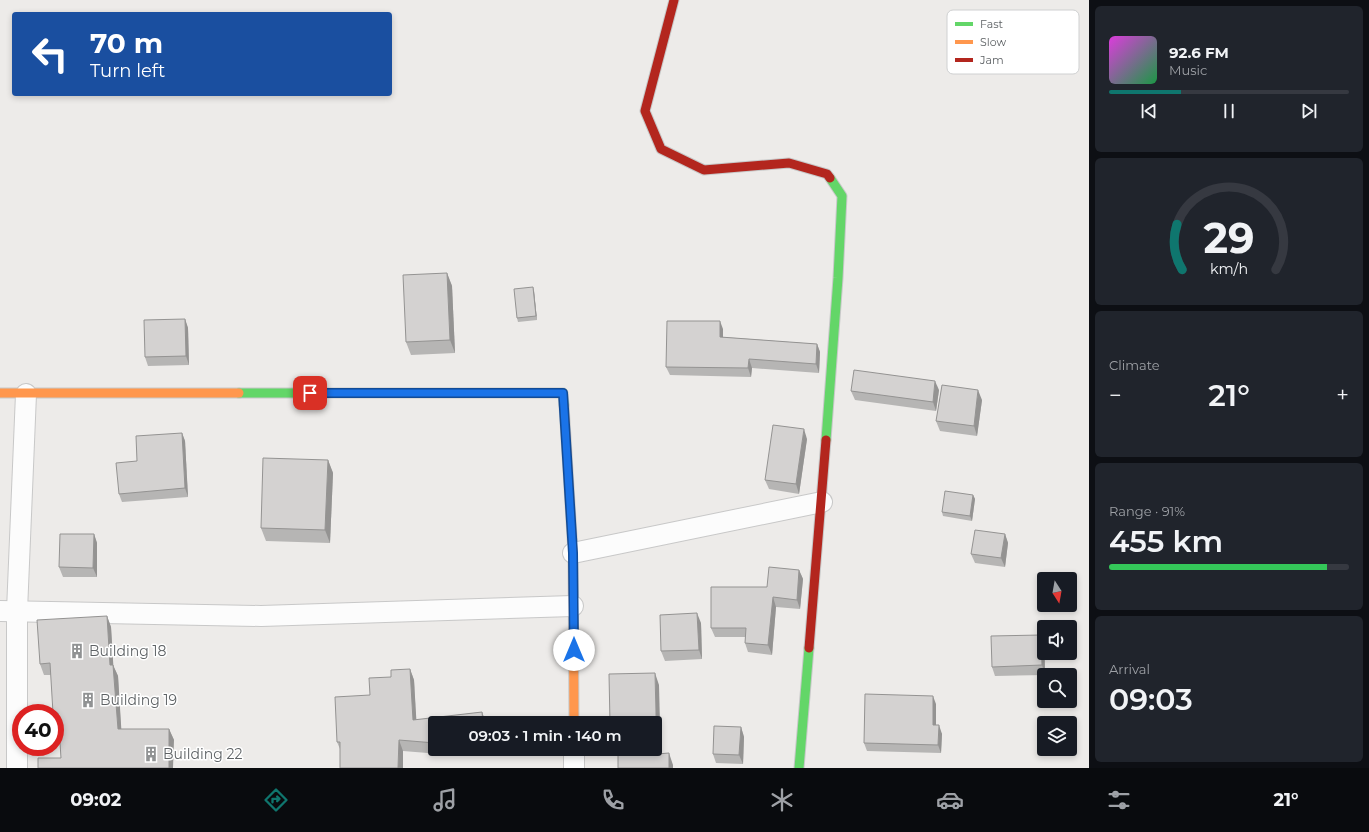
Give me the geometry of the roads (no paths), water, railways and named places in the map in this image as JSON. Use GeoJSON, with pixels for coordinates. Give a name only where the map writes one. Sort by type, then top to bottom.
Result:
{"type":"FeatureCollection","features":[{"type":"Feature","properties":{"kind":"street"},"geometry":{"type":"LineString","coordinates":[[674,0],[645,111],[661,149],[704,170],[789,163],[827,174],[842,196],[838,278],[822,502],[799,768]]}},
{"type":"Feature","properties":{"kind":"street"},"geometry":{"type":"LineString","coordinates":[[0,393],[563,393],[573,553],[574,716]]}},
{"type":"Feature","properties":{"kind":"street"},"geometry":{"type":"LineString","coordinates":[[17,768],[9,611],[26,394]]}},
{"type":"Feature","properties":{"kind":"street"},"geometry":{"type":"LineString","coordinates":[[573,553],[822,502]]}},
{"type":"Feature","properties":{"kind":"street"},"geometry":{"type":"LineString","coordinates":[[9,611],[261,616],[573,606]]}},
{"type":"Feature","properties":{"kind":"street"},"geometry":{"type":"LineString","coordinates":[[574,756],[574,768]]}},
{"type":"Feature","properties":{"kind":"place","name":"Building 18"},"geometry":{"type":"Point","coordinates":[77,651]}},
{"type":"Feature","properties":{"kind":"place","name":"Building 19"},"geometry":{"type":"Point","coordinates":[88,700]}},
{"type":"Feature","properties":{"kind":"place","name":"Building 22"},"geometry":{"type":"Point","coordinates":[151,754]}}]}
